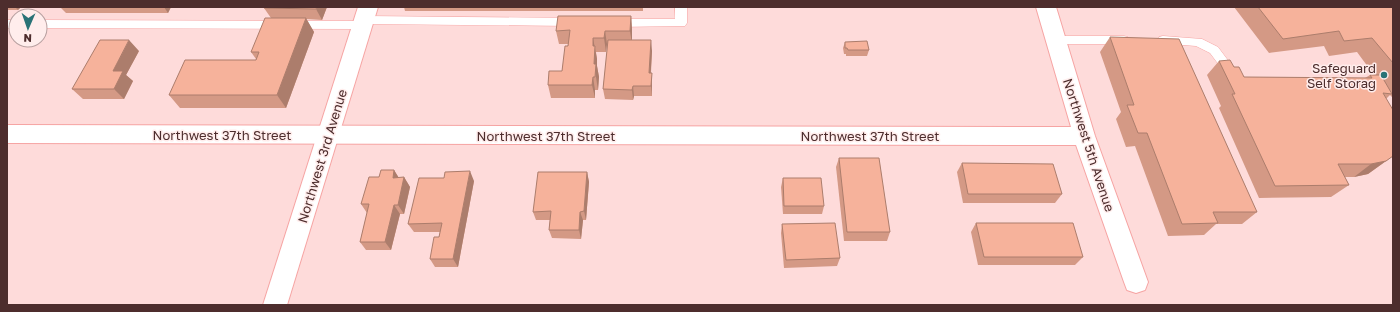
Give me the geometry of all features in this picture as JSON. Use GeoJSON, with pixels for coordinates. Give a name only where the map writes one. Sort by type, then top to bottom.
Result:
{"type":"FeatureCollection","features":[{"type":"Feature","properties":{"kind":"street","name":"Northwest 5th Avenue"},"geometry":{"type":"LineString","coordinates":[[1046,7],[1084,136],[1136,282]]}},
{"type":"Feature","properties":{"kind":"street","name":"Northwest 3rd Avenue"},"geometry":{"type":"LineString","coordinates":[[276,305],[365,17]]}},
{"type":"Feature","properties":{"kind":"street","name":"Northwest 37th Street"},"geometry":{"type":"LineString","coordinates":[[7,134],[1084,136]]}},
{"type":"Feature","properties":{"kind":"lane"},"geometry":{"type":"LineString","coordinates":[[602,22],[681,23],[682,7]]}},
{"type":"Feature","properties":{"kind":"lane"},"geometry":{"type":"LineString","coordinates":[[48,24],[365,17],[586,22]]}},
{"type":"Feature","properties":{"kind":"lane"},"geometry":{"type":"LineString","coordinates":[[1056,40],[1132,40]]}},
{"type":"Feature","properties":{"kind":"lane"},"geometry":{"type":"LineString","coordinates":[[1148,40],[1198,42],[1214,50],[1236,78]]}},
{"type":"Feature","properties":{"kind":"building"},"geometry":{"type":"Polygon","coordinates":[[[317,7],[316,9],[264,8],[317,7]]]}},
{"type":"Feature","properties":{"kind":"building"},"geometry":{"type":"Polygon","coordinates":[[[1258,7],[1393,7],[1393,63],[1372,38],[1344,41],[1339,31],[1283,39],[1258,7]]]}},
{"type":"Feature","properties":{"kind":"building"},"geometry":{"type":"Polygon","coordinates":[[[558,16],[631,16],[630,31],[605,31],[604,38],[593,38],[593,46],[595,46],[594,64],[596,64],[595,77],[593,77],[592,85],[548,85],[549,71],[562,71],[565,46],[568,46],[570,30],[556,31],[558,16]]]}},
{"type":"Feature","properties":{"kind":"building"},"geometry":{"type":"Polygon","coordinates":[[[265,18],[306,18],[277,95],[169,95],[185,60],[256,60],[259,52],[251,52],[265,18]]]}},
{"type":"Feature","properties":{"kind":"building"},"geometry":{"type":"Polygon","coordinates":[[[1110,37],[1179,39],[1257,212],[1213,212],[1218,223],[1182,224],[1147,133],[1138,133],[1127,105],[1134,105],[1110,37]]]}},
{"type":"Feature","properties":{"kind":"building"},"geometry":{"type":"Polygon","coordinates":[[[100,40],[129,40],[113,71],[123,71],[114,89],[72,89],[100,40]]]}},
{"type":"Feature","properties":{"kind":"building"},"geometry":{"type":"Polygon","coordinates":[[[608,40],[651,40],[649,73],[652,73],[651,86],[633,86],[632,90],[603,89],[608,40]]]}},
{"type":"Feature","properties":{"kind":"building"},"geometry":{"type":"Polygon","coordinates":[[[867,41],[869,50],[848,50],[845,48],[845,42],[867,41]]]}},
{"type":"Feature","properties":{"kind":"building"},"geometry":{"type":"Polygon","coordinates":[[[1230,60],[1234,67],[1239,67],[1244,77],[1372,78],[1370,75],[1381,75],[1392,94],[1383,93],[1393,110],[1393,156],[1386,161],[1371,164],[1338,164],[1349,185],[1275,186],[1232,94],[1235,94],[1219,61],[1230,60]]]}},
{"type":"Feature","properties":{"kind":"building"},"geometry":{"type":"Polygon","coordinates":[[[839,158],[879,158],[890,232],[847,232],[839,158]]]}},
{"type":"Feature","properties":{"kind":"building"},"geometry":{"type":"Polygon","coordinates":[[[962,163],[1053,164],[1062,194],[968,194],[962,163]]]}},
{"type":"Feature","properties":{"kind":"building"},"geometry":{"type":"Polygon","coordinates":[[[381,170],[394,170],[393,178],[404,177],[398,205],[394,205],[385,242],[360,242],[369,204],[361,204],[369,177],[379,177],[381,170]]]}},
{"type":"Feature","properties":{"kind":"building"},"geometry":{"type":"Polygon","coordinates":[[[470,171],[453,259],[430,259],[434,237],[439,237],[442,223],[408,224],[419,178],[444,178],[445,172],[470,171]]]}},
{"type":"Feature","properties":{"kind":"building"},"geometry":{"type":"Polygon","coordinates":[[[538,172],[587,172],[584,211],[580,212],[579,230],[549,230],[551,211],[533,212],[538,172]]]}},
{"type":"Feature","properties":{"kind":"building"},"geometry":{"type":"Polygon","coordinates":[[[783,178],[821,178],[824,206],[784,206],[783,178]]]}},
{"type":"Feature","properties":{"kind":"building"},"geometry":{"type":"Polygon","coordinates":[[[835,223],[840,258],[786,260],[782,224],[835,223]]]}},
{"type":"Feature","properties":{"kind":"building"},"geometry":{"type":"Polygon","coordinates":[[[976,223],[1073,223],[1083,257],[984,257],[976,223]]]}},
{"type":"Feature","properties":{"kind":"place","name":"Safeguard Self Storag"},"geometry":{"type":"Point","coordinates":[1384,75]}}]}
